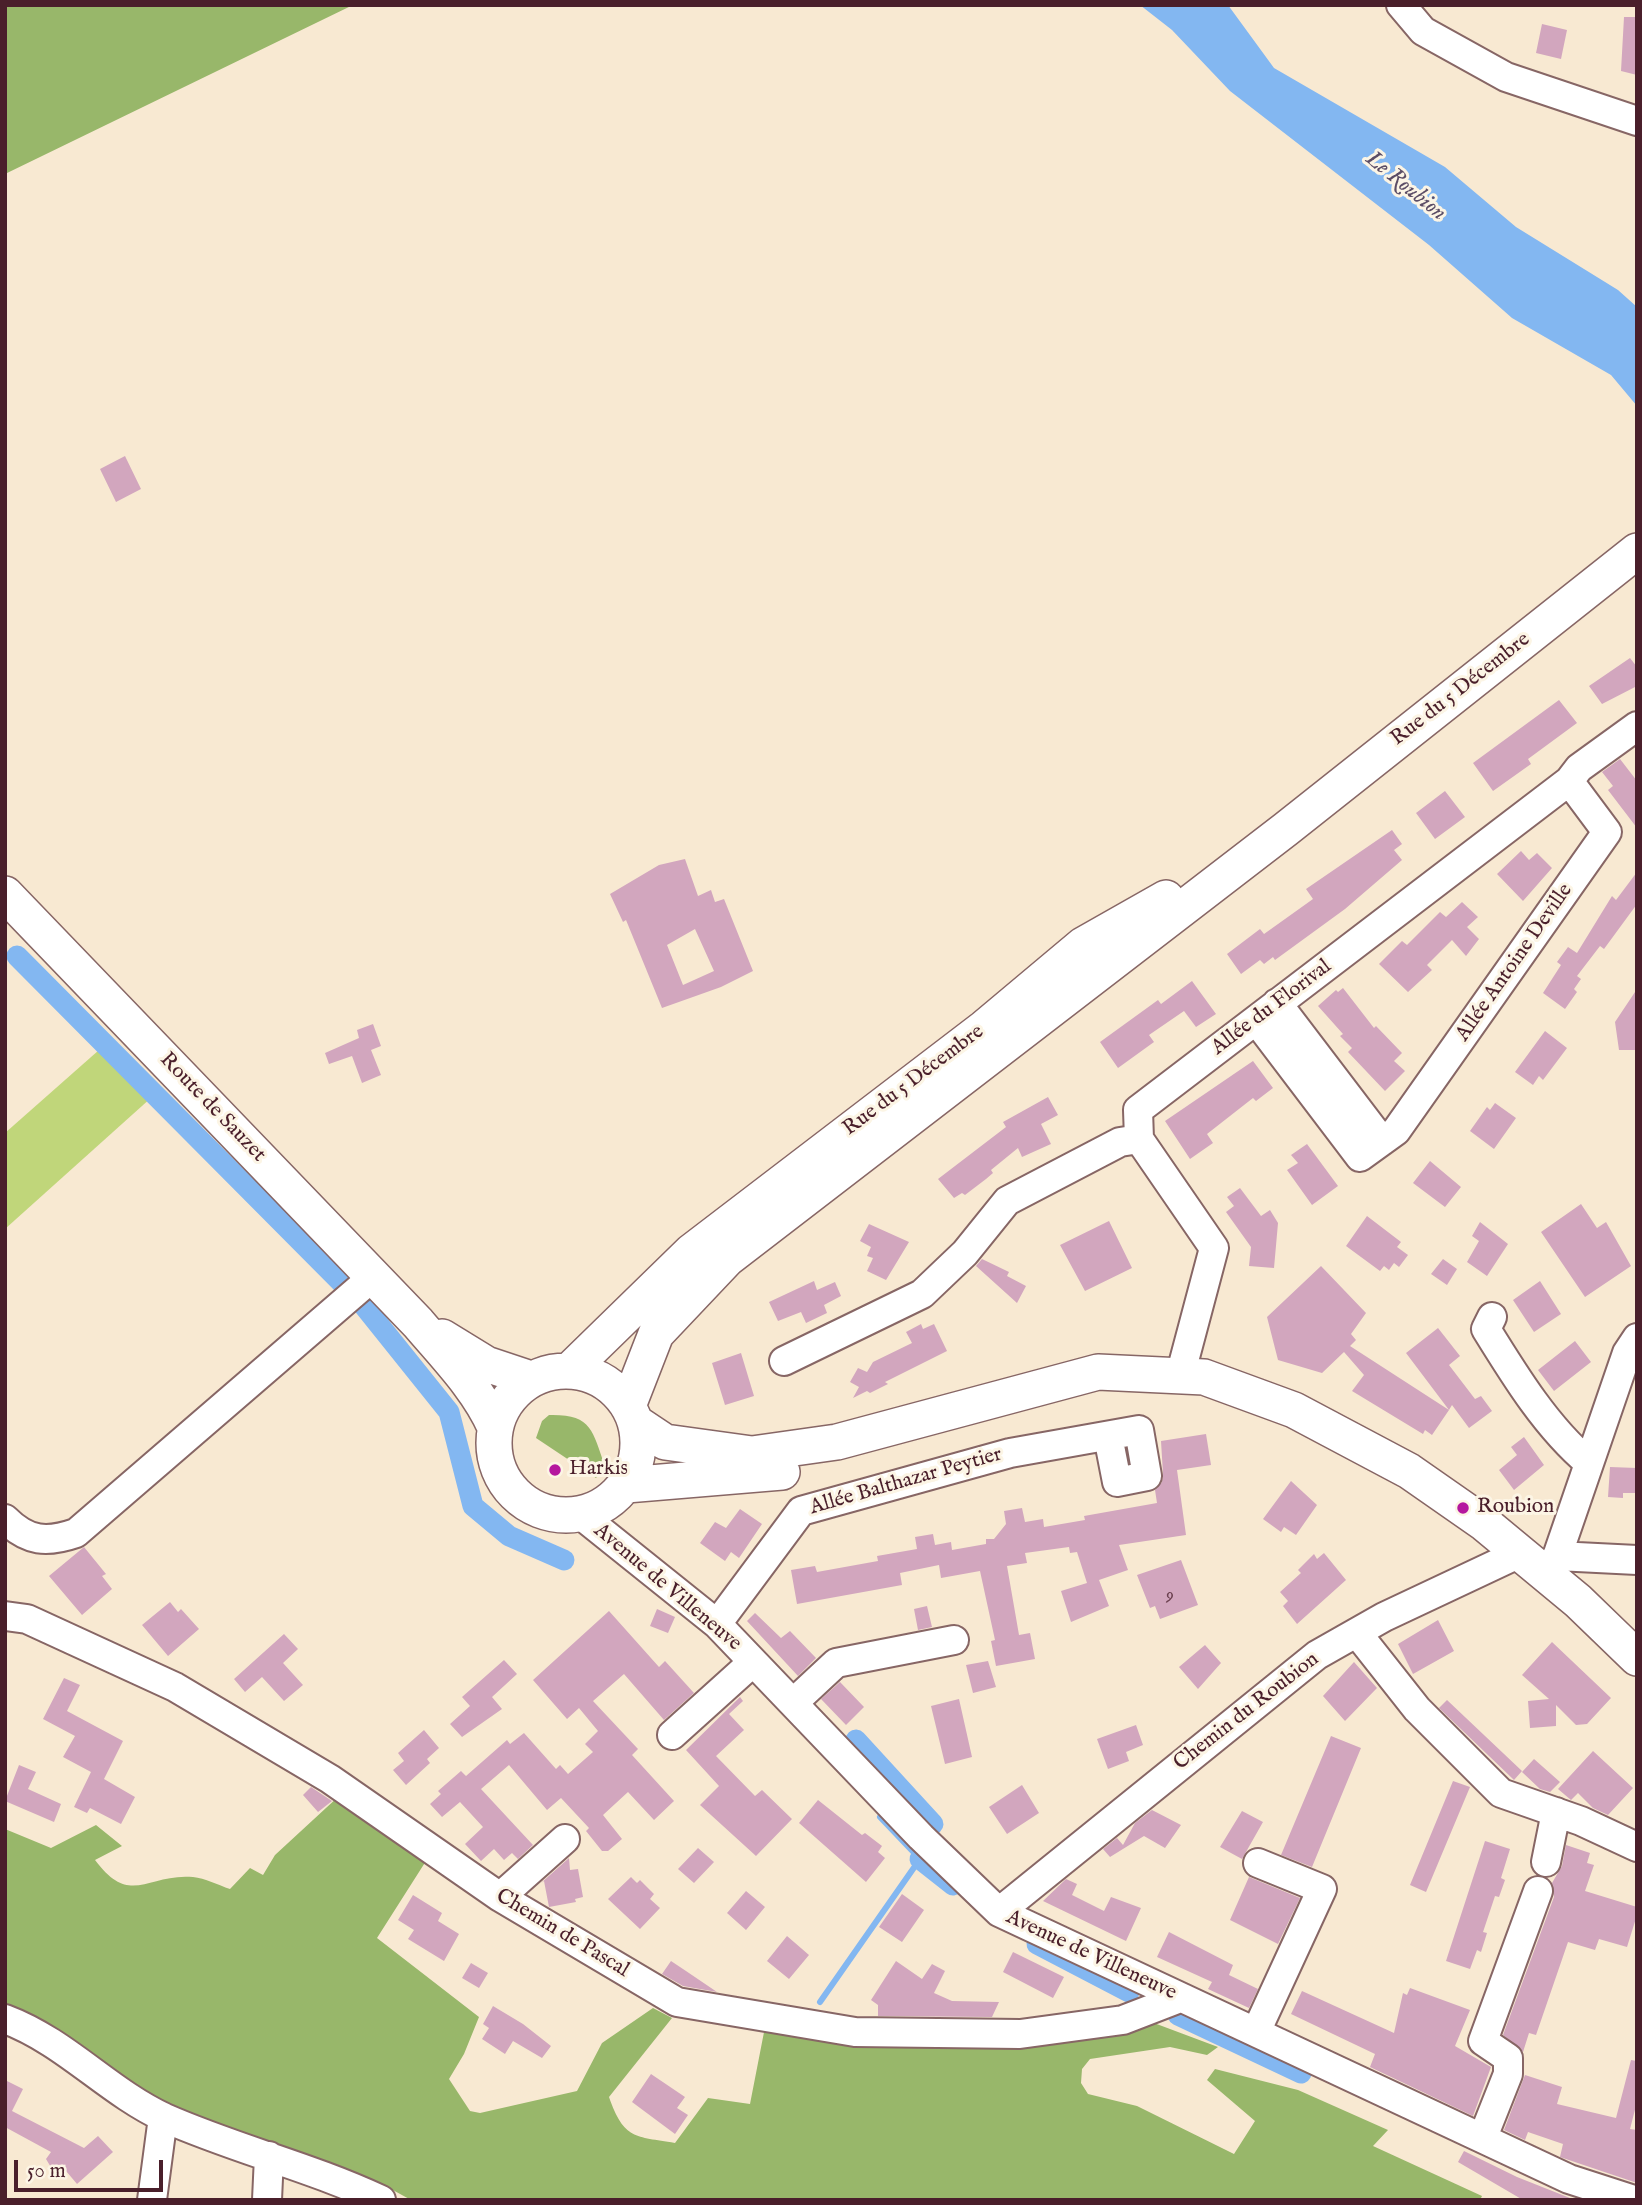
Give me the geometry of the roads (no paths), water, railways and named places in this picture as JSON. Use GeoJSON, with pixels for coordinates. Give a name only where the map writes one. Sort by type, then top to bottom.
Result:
{"type":"FeatureCollection","features":[{"type":"Feature","properties":{"kind":"main road","name":"Rue du 5 Décembre"},"geometry":{"type":"LineString","coordinates":[[632,1414],[656,1334],[727,1259],[1286,829],[1637,551]]}},
{"type":"Feature","properties":{"kind":"main road","name":"Rue du 5 Décembre"},"geometry":{"type":"LineString","coordinates":[[570,1370],[691,1252],[984,1028],[1083,945],[1286,829]]}},
{"type":"Feature","properties":{"kind":"main road","name":"Route de Sauzet"},"geometry":{"type":"LineString","coordinates":[[5,894],[418,1322],[470,1385],[495,1427]]}},
{"type":"Feature","properties":{"kind":"main road","name":"Route de Sauzet"},"geometry":{"type":"LineString","coordinates":[[418,1322],[485,1364],[531,1379]]}},
{"type":"Feature","properties":{"kind":"main road"},"geometry":{"type":"LineString","coordinates":[[632,1414],[639,1444],[635,1465],[626,1485],[598,1509],[581,1515],[557,1516],[534,1509],[514,1495],[500,1475],[493,1451],[495,1427],[502,1408],[514,1391],[531,1379],[550,1372],[570,1370],[593,1376],[613,1388],[632,1414],[665,1442],[752,1454],[837,1442],[1098,1372],[1204,1377],[1294,1410],[1409,1471],[1473,1515],[1520,1553],[1553,1567],[1637,1658]]}},
{"type":"Feature","properties":{"kind":"main road"},"geometry":{"type":"LineString","coordinates":[[626,1485],[771,1474],[823,1464],[1110,1390],[1202,1391],[1294,1410]]}},
{"type":"Feature","properties":{"kind":"street"},"geometry":{"type":"LineString","coordinates":[[1401,5],[1423,31],[1506,77],[1637,121]]}},
{"type":"Feature","properties":{"kind":"street","name":"Allée du Florival"},"geometry":{"type":"LineString","coordinates":[[1139,1139],[1138,1110],[1569,781],[1579,768],[1637,726]]}},
{"type":"Feature","properties":{"kind":"street","name":"Allée Antoine Deville"},"geometry":{"type":"LineString","coordinates":[[1267,1012],[1360,1157],[1396,1131],[1607,832],[1569,781]]}},
{"type":"Feature","properties":{"kind":"street"},"geometry":{"type":"LineString","coordinates":[[783,1361],[922,1294],[965,1253],[1007,1201],[1119,1142],[1139,1139],[1214,1248],[1181,1376]]}},
{"type":"Feature","properties":{"kind":"street"},"geometry":{"type":"LineString","coordinates":[[5,1519],[39,1540],[53,1541],[76,1533],[374,1276]]}},
{"type":"Feature","properties":{"kind":"street"},"geometry":{"type":"LineString","coordinates":[[1492,1317],[1486,1329],[1508,1365],[1570,1447],[1589,1463]]}},
{"type":"Feature","properties":{"kind":"street"},"geometry":{"type":"LineString","coordinates":[[1637,1338],[1628,1353],[1553,1567],[1637,1560]]}},
{"type":"Feature","properties":{"kind":"street","name":"Allée Balthazar Peytier"},"geometry":{"type":"LineString","coordinates":[[717,1624],[801,1511],[1010,1453],[1108,1436]]}},
{"type":"Feature","properties":{"kind":"street","name":"Avenue de Villeneuve"},"geometry":{"type":"LineString","coordinates":[[581,1515],[717,1624],[921,1837],[999,1912],[1569,2179],[1634,2200]]}},
{"type":"Feature","properties":{"kind":"street","name":"Chemin du Roubion"},"geometry":{"type":"LineString","coordinates":[[999,1912],[1317,1655],[1356,1633],[1520,1553]]}},
{"type":"Feature","properties":{"kind":"street","name":"Chemin de Pascal"},"geometry":{"type":"LineString","coordinates":[[5,1616],[27,1619],[175,1687],[330,1779],[500,1897],[677,2002],[855,2032],[1020,2034],[1123,2021],[1180,1998]]}},
{"type":"Feature","properties":{"kind":"street"},"geometry":{"type":"LineString","coordinates":[[1356,1633],[1418,1709],[1501,1793],[1556,1812],[1637,1847]]}},
{"type":"Feature","properties":{"kind":"street"},"geometry":{"type":"LineString","coordinates":[[793,1703],[836,1663],[954,1640]]}},
{"type":"Feature","properties":{"kind":"street"},"geometry":{"type":"LineString","coordinates":[[672,1735],[753,1662]]}},
{"type":"Feature","properties":{"kind":"street"},"geometry":{"type":"LineString","coordinates":[[1546,1862],[1556,1812]]}},
{"type":"Feature","properties":{"kind":"street"},"geometry":{"type":"LineString","coordinates":[[500,1897],[565,1839]]}},
{"type":"Feature","properties":{"kind":"street"},"geometry":{"type":"LineString","coordinates":[[1256,2032],[1322,1889],[1258,1863]]}},
{"type":"Feature","properties":{"kind":"street"},"geometry":{"type":"LineString","coordinates":[[1483,2137],[1508,2074],[1508,2058],[1483,2041],[1538,1891]]}},
{"type":"Feature","properties":{"kind":"street"},"geometry":{"type":"LineString","coordinates":[[5,2019],[47,2037],[163,2117],[381,2200]]}},
{"type":"Feature","properties":{"kind":"street"},"geometry":{"type":"LineString","coordinates":[[152,2200],[163,2117]]}},
{"type":"Feature","properties":{"kind":"street"},"geometry":{"type":"LineString","coordinates":[[267,2200],[269,2156]]}},
{"type":"Feature","properties":{"kind":"water","name":"Le Roubion"},"geometry":{"type":"Polygon","coordinates":[[[1140,5],[1228,5],[1274,68],[1445,167],[1516,227],[1618,290],[1637,307],[1637,406],[1611,375],[1512,318],[1429,245],[1230,91],[1172,30],[1140,5]]]}},
{"type":"Feature","properties":{"kind":"waterway"},"geometry":{"type":"LineString","coordinates":[[17,956],[346,1287]]}},
{"type":"Feature","properties":{"kind":"waterway"},"geometry":{"type":"LineString","coordinates":[[364,1306],[449,1412],[473,1506],[509,1536],[564,1560]]}},
{"type":"Feature","properties":{"kind":"waterway"},"geometry":{"type":"LineString","coordinates":[[856,1740],[933,1824]]}},
{"type":"Feature","properties":{"kind":"waterway"},"geometry":{"type":"LineString","coordinates":[[820,2002],[920,1859],[880,1817]]}},
{"type":"Feature","properties":{"kind":"waterway"},"geometry":{"type":"LineString","coordinates":[[920,1859],[953,1885]]}},
{"type":"Feature","properties":{"kind":"waterway"},"geometry":{"type":"LineString","coordinates":[[1037,1944],[1129,1992]]}},
{"type":"Feature","properties":{"kind":"waterway"},"geometry":{"type":"LineString","coordinates":[[1178,2015],[1301,2073]]}},
{"type":"Feature","properties":{"kind":"place","name":"Harkis"},"geometry":{"type":"Point","coordinates":[555,1470]}},
{"type":"Feature","properties":{"kind":"place","name":"Roubion"},"geometry":{"type":"Point","coordinates":[1463,1508]}}]}
